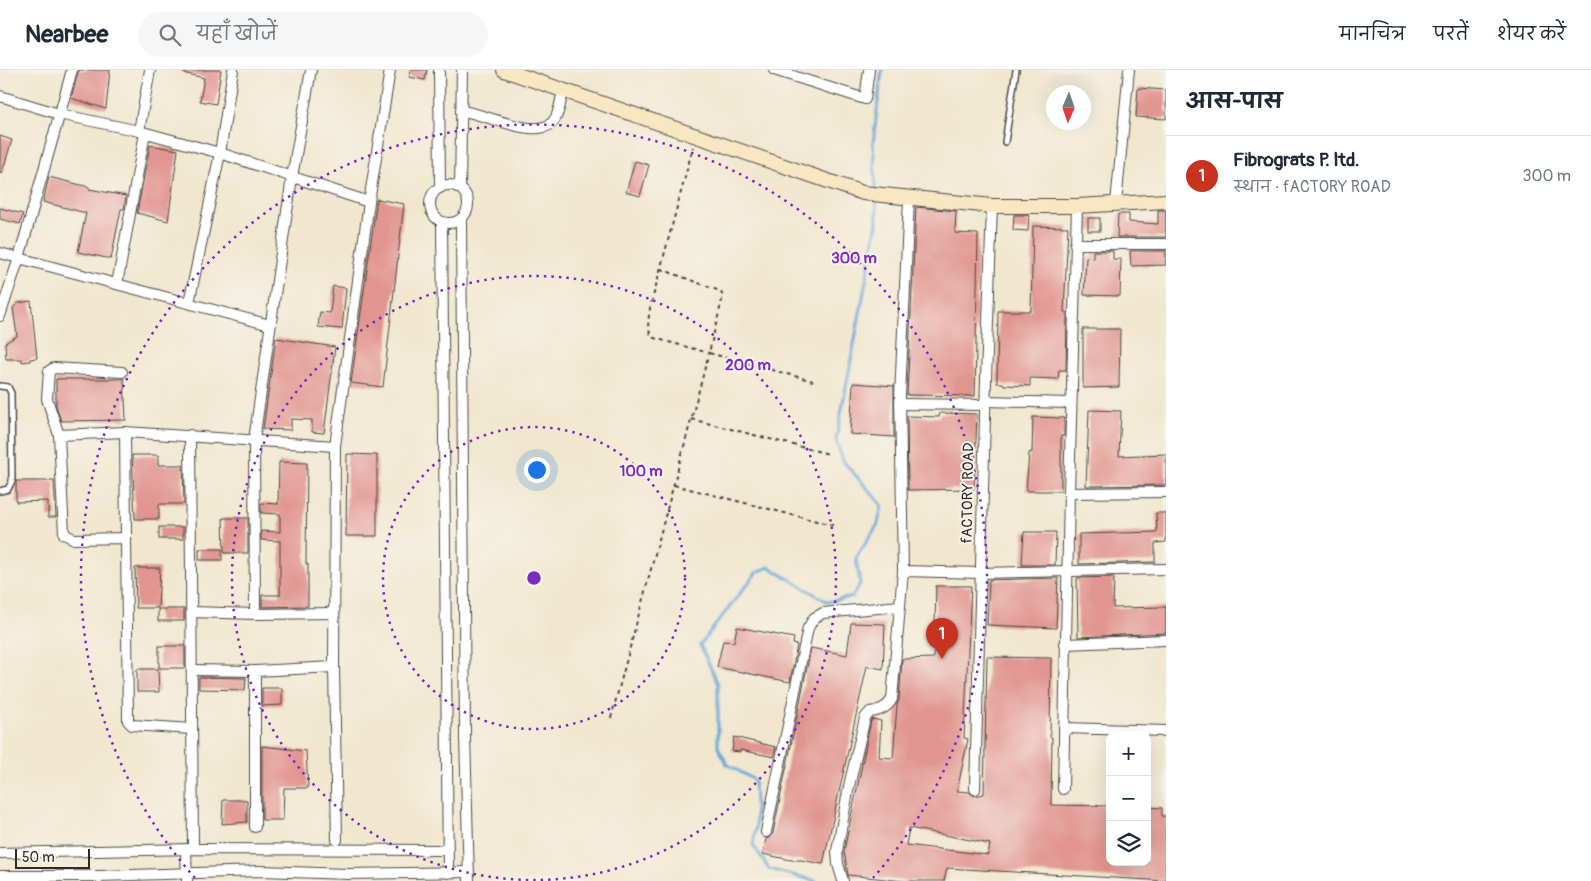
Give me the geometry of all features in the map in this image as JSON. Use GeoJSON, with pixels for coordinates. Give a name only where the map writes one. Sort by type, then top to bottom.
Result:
{"type":"FeatureCollection","features":[{"type":"Feature","properties":{"kind":"street"},"geometry":{"type":"LineString","coordinates":[[0,316],[19,258],[72,70]]}},
{"type":"Feature","properties":{"kind":"street"},"geometry":{"type":"LineString","coordinates":[[117,284],[142,132],[150,70]]}},
{"type":"Feature","properties":{"kind":"street"},"geometry":{"type":"LineString","coordinates":[[189,303],[220,153],[232,70]]}},
{"type":"Feature","properties":{"kind":"street"},"geometry":{"type":"LineString","coordinates":[[255,614],[254,440],[292,177],[311,70]]}},
{"type":"Feature","properties":{"kind":"street"},"geometry":{"type":"LineString","coordinates":[[337,840],[334,667],[335,446],[368,202],[390,70]]}},
{"type":"Feature","properties":{"kind":"street"},"geometry":{"type":"LineString","coordinates":[[439,70],[440,188]]}},
{"type":"Feature","properties":{"kind":"street"},"geometry":{"type":"LineString","coordinates":[[460,188],[462,70]]}},
{"type":"Feature","properties":{"kind":"street"},"geometry":{"type":"LineString","coordinates":[[504,70],[863,193],[992,206],[1077,206],[1166,201]]}},
{"type":"Feature","properties":{"kind":"street"},"geometry":{"type":"LineString","coordinates":[[774,70],[865,99],[869,70]]}},
{"type":"Feature","properties":{"kind":"street"},"geometry":{"type":"LineString","coordinates":[[1116,203],[1129,70]]}},
{"type":"Feature","properties":{"kind":"street"},"geometry":{"type":"LineString","coordinates":[[461,111],[472,112],[530,129],[546,127],[556,118],[563,90]]}},
{"type":"Feature","properties":{"kind":"street"},"geometry":{"type":"LineString","coordinates":[[0,96],[59,114],[142,132],[220,153],[368,202]]}},
{"type":"Feature","properties":{"kind":"street"},"geometry":{"type":"LineString","coordinates":[[450,185],[460,188],[466,196],[468,201],[467,212],[461,220],[452,223],[442,222],[434,215],[430,206],[432,196],[440,188],[450,185]]}},
{"type":"Feature","properties":{"kind":"street"},"geometry":{"type":"LineString","coordinates":[[843,881],[838,864],[837,851],[848,786],[865,718],[870,712],[889,704],[892,699],[903,571],[900,404],[909,199]]}},
{"type":"Feature","properties":{"kind":"street","name":"fACTORY ROAD"},"geometry":{"type":"LineString","coordinates":[[975,785],[992,206]]}},
{"type":"Feature","properties":{"kind":"street"},"geometry":{"type":"LineString","coordinates":[[1063,789],[1077,206]]}},
{"type":"Feature","properties":{"kind":"street"},"geometry":{"type":"LineString","coordinates":[[7,878],[99,879],[261,876],[348,878],[448,873],[469,877],[465,736],[461,220]]}},
{"type":"Feature","properties":{"kind":"street"},"geometry":{"type":"LineString","coordinates":[[442,222],[448,873]]}},
{"type":"Feature","properties":{"kind":"street"},"geometry":{"type":"LineString","coordinates":[[1075,244],[1166,244]]}},
{"type":"Feature","properties":{"kind":"street"},"geometry":{"type":"LineString","coordinates":[[0,253],[270,325]]}},
{"type":"Feature","properties":{"kind":"street"},"geometry":{"type":"LineString","coordinates":[[122,372],[54,368],[48,371],[47,399],[58,435],[64,534],[74,538],[126,538]]}},
{"type":"Feature","properties":{"kind":"street"},"geometry":{"type":"LineString","coordinates":[[900,404],[1071,404]]}},
{"type":"Feature","properties":{"kind":"street"},"geometry":{"type":"LineString","coordinates":[[58,435],[125,432],[335,446]]}},
{"type":"Feature","properties":{"kind":"street"},"geometry":{"type":"LineString","coordinates":[[125,432],[128,721],[132,725],[192,729]]}},
{"type":"Feature","properties":{"kind":"street"},"geometry":{"type":"LineString","coordinates":[[187,877],[190,849],[192,729],[190,435]]}},
{"type":"Feature","properties":{"kind":"street"},"geometry":{"type":"LineString","coordinates":[[1069,493],[1166,492]]}},
{"type":"Feature","properties":{"kind":"street"},"geometry":{"type":"LineString","coordinates":[[445,558],[464,557]]}},
{"type":"Feature","properties":{"kind":"street"},"geometry":{"type":"LineString","coordinates":[[903,571],[981,573],[1166,569]]}},
{"type":"Feature","properties":{"kind":"street"},"geometry":{"type":"LineString","coordinates":[[766,832],[808,628],[814,618],[823,613],[900,606]]}},
{"type":"Feature","properties":{"kind":"street"},"geometry":{"type":"LineString","coordinates":[[192,612],[255,614],[334,613]]}},
{"type":"Feature","properties":{"kind":"street"},"geometry":{"type":"LineString","coordinates":[[1065,644],[1166,640]]}},
{"type":"Feature","properties":{"kind":"street"},"geometry":{"type":"LineString","coordinates":[[192,670],[255,671],[334,667]]}},
{"type":"Feature","properties":{"kind":"street"},"geometry":{"type":"LineString","coordinates":[[255,671],[255,827]]}},
{"type":"Feature","properties":{"kind":"street"},"geometry":{"type":"LineString","coordinates":[[1064,728],[1166,731]]}},
{"type":"Feature","properties":{"kind":"street"},"geometry":{"type":"LineString","coordinates":[[0,853],[190,849],[448,850]]}},
{"type":"Feature","properties":{"kind":"lane"},"geometry":{"type":"LineString","coordinates":[[1005,142],[1016,70]]}},
{"type":"Feature","properties":{"kind":"lane"},"geometry":{"type":"LineString","coordinates":[[0,386],[8,387],[11,393],[12,481],[8,489],[0,491]]}},
{"type":"Feature","properties":{"kind":"path"},"geometry":{"type":"LineString","coordinates":[[696,136],[650,308],[648,329],[650,334],[654,338],[812,380]]}},
{"type":"Feature","properties":{"kind":"path"},"geometry":{"type":"LineString","coordinates":[[611,718],[723,296],[720,290],[660,269]]}},
{"type":"Feature","properties":{"kind":"path"},"geometry":{"type":"LineString","coordinates":[[691,420],[829,454]]}},
{"type":"Feature","properties":{"kind":"path"},"geometry":{"type":"LineString","coordinates":[[674,485],[836,526]]}},
{"type":"Feature","properties":{"kind":"building"},"geometry":{"type":"Polygon","coordinates":[[[79,70],[110,70],[106,109],[71,98],[79,70]]]}},
{"type":"Feature","properties":{"kind":"building"},"geometry":{"type":"Polygon","coordinates":[[[183,70],[221,70],[216,104],[200,101],[204,78],[183,73],[183,70]]]}},
{"type":"Feature","properties":{"kind":"building"},"geometry":{"type":"Polygon","coordinates":[[[410,70],[427,70],[425,80],[409,77],[410,70]]]}},
{"type":"Feature","properties":{"kind":"building"},"geometry":{"type":"Polygon","coordinates":[[[1138,88],[1166,90],[1166,119],[1136,117],[1138,88]]]}},
{"type":"Feature","properties":{"kind":"building"},"geometry":{"type":"Polygon","coordinates":[[[0,136],[12,140],[2,173],[0,173],[0,136]]]}},
{"type":"Feature","properties":{"kind":"building"},"geometry":{"type":"Polygon","coordinates":[[[150,145],[178,150],[168,221],[137,213],[150,145]]]}},
{"type":"Feature","properties":{"kind":"building"},"geometry":{"type":"Polygon","coordinates":[[[635,161],[649,165],[640,196],[626,192],[635,161]]]}},
{"type":"Feature","properties":{"kind":"building"},"geometry":{"type":"Polygon","coordinates":[[[49,177],[89,187],[89,189],[126,196],[124,209],[121,209],[111,259],[78,252],[86,213],[43,202],[49,177]]]}},
{"type":"Feature","properties":{"kind":"building"},"geometry":{"type":"Polygon","coordinates":[[[377,199],[404,204],[383,387],[351,383],[377,199]]]}},
{"type":"Feature","properties":{"kind":"building"},"geometry":{"type":"Polygon","coordinates":[[[916,207],[956,211],[955,233],[978,234],[975,396],[907,395],[916,207]]]}},
{"type":"Feature","properties":{"kind":"building"},"geometry":{"type":"Polygon","coordinates":[[[0,208],[23,214],[20,224],[0,219],[0,208]]]}},
{"type":"Feature","properties":{"kind":"building"},"geometry":{"type":"Polygon","coordinates":[[[1158,210],[1166,210],[1166,237],[1117,237],[1118,214],[1129,214],[1129,222],[1158,224],[1158,210]]]}},
{"type":"Feature","properties":{"kind":"building"},"geometry":{"type":"Polygon","coordinates":[[[1014,215],[1029,215],[1028,231],[1013,230],[1014,215]]]}},
{"type":"Feature","properties":{"kind":"building"},"geometry":{"type":"Polygon","coordinates":[[[1088,218],[1100,218],[1100,231],[1088,231],[1088,218]]]}},
{"type":"Feature","properties":{"kind":"building"},"geometry":{"type":"Polygon","coordinates":[[[1033,226],[1068,227],[1064,312],[1067,312],[1066,370],[1059,370],[1058,379],[1030,378],[1030,386],[1004,385],[1003,383],[997,383],[998,311],[1031,311],[1033,226]]]}},
{"type":"Feature","properties":{"kind":"building"},"geometry":{"type":"Polygon","coordinates":[[[1093,251],[1113,251],[1113,259],[1121,259],[1120,296],[1084,295],[1086,257],[1093,258],[1093,251]]]}},
{"type":"Feature","properties":{"kind":"building"},"geometry":{"type":"Polygon","coordinates":[[[1130,251],[1166,251],[1166,265],[1131,266],[1130,251]]]}},
{"type":"Feature","properties":{"kind":"building"},"geometry":{"type":"Polygon","coordinates":[[[333,286],[346,288],[342,329],[318,327],[320,312],[330,313],[333,286]]]}},
{"type":"Feature","properties":{"kind":"building"},"geometry":{"type":"Polygon","coordinates":[[[31,301],[37,358],[22,362],[22,359],[6,359],[5,343],[17,336],[13,308],[18,303],[31,301]]]}},
{"type":"Feature","properties":{"kind":"building"},"geometry":{"type":"Polygon","coordinates":[[[1083,329],[1120,329],[1119,387],[1083,388],[1083,329]]]}},
{"type":"Feature","properties":{"kind":"building"},"geometry":{"type":"Polygon","coordinates":[[[276,338],[335,347],[324,433],[312,432],[312,420],[291,419],[291,430],[263,429],[276,338]]]}},
{"type":"Feature","properties":{"kind":"building"},"geometry":{"type":"Polygon","coordinates":[[[56,379],[124,379],[126,420],[61,421],[56,406],[56,379]]]}},
{"type":"Feature","properties":{"kind":"building"},"geometry":{"type":"Polygon","coordinates":[[[853,383],[894,386],[894,437],[850,434],[853,383]]]}},
{"type":"Feature","properties":{"kind":"building"},"geometry":{"type":"Polygon","coordinates":[[[1089,410],[1121,411],[1119,456],[1166,454],[1166,485],[1086,486],[1089,410]]]}},
{"type":"Feature","properties":{"kind":"building"},"geometry":{"type":"Polygon","coordinates":[[[940,413],[977,414],[974,489],[908,490],[907,416],[939,417],[940,413]]]}},
{"type":"Feature","properties":{"kind":"building"},"geometry":{"type":"Polygon","coordinates":[[[1033,417],[1064,418],[1064,436],[1061,436],[1061,491],[1026,491],[1029,453],[1032,452],[1033,417]]]}},
{"type":"Feature","properties":{"kind":"building"},"geometry":{"type":"Polygon","coordinates":[[[347,454],[377,455],[377,536],[346,536],[347,454]]]}},
{"type":"Feature","properties":{"kind":"building"},"geometry":{"type":"Polygon","coordinates":[[[132,455],[158,455],[158,465],[183,465],[184,504],[159,504],[159,519],[135,519],[132,455]]]}},
{"type":"Feature","properties":{"kind":"building"},"geometry":{"type":"Polygon","coordinates":[[[279,462],[307,463],[306,564],[308,564],[308,606],[262,607],[262,595],[280,595],[280,541],[261,540],[261,531],[280,532],[280,514],[261,513],[261,503],[278,504],[279,462]]]}},
{"type":"Feature","properties":{"kind":"building"},"geometry":{"type":"Polygon","coordinates":[[[16,481],[54,481],[56,517],[48,517],[48,501],[16,502],[16,481]]]}},
{"type":"Feature","properties":{"kind":"building"},"geometry":{"type":"Polygon","coordinates":[[[1156,513],[1166,513],[1166,542],[1155,543],[1155,562],[1079,564],[1079,534],[1157,532],[1156,513]]]}},
{"type":"Feature","properties":{"kind":"building"},"geometry":{"type":"Polygon","coordinates":[[[223,518],[248,518],[248,553],[224,553],[223,518]]]}},
{"type":"Feature","properties":{"kind":"building"},"geometry":{"type":"Polygon","coordinates":[[[159,527],[183,527],[183,539],[159,539],[159,527]]]}},
{"type":"Feature","properties":{"kind":"building"},"geometry":{"type":"Polygon","coordinates":[[[1024,532],[1056,532],[1055,565],[1022,565],[1024,532]]]}},
{"type":"Feature","properties":{"kind":"building"},"geometry":{"type":"Polygon","coordinates":[[[199,549],[222,549],[222,560],[199,560],[199,549]]]}},
{"type":"Feature","properties":{"kind":"building"},"geometry":{"type":"Polygon","coordinates":[[[135,568],[160,568],[158,608],[136,608],[135,568]]]}},
{"type":"Feature","properties":{"kind":"building"},"geometry":{"type":"Polygon","coordinates":[[[1114,577],[1113,608],[1166,607],[1166,633],[1078,637],[1077,578],[1114,577]]]}},
{"type":"Feature","properties":{"kind":"building"},"geometry":{"type":"Polygon","coordinates":[[[1058,578],[1056,628],[987,625],[989,580],[1058,578]]]}},
{"type":"Feature","properties":{"kind":"building"},"geometry":{"type":"Polygon","coordinates":[[[936,586],[971,586],[964,738],[968,739],[957,791],[969,792],[974,796],[984,794],[987,657],[1051,658],[1051,805],[1106,806],[1106,866],[1151,866],[1151,807],[1162,808],[1162,816],[1166,816],[1166,881],[947,868],[944,881],[904,881],[848,875],[844,851],[871,721],[873,719],[881,721],[879,757],[893,758],[902,659],[934,658],[936,586]],[[909,828],[906,845],[988,855],[990,844],[909,828]]]}},
{"type":"Feature","properties":{"kind":"building"},"geometry":{"type":"Polygon","coordinates":[[[158,609],[184,609],[184,621],[158,621],[158,609]]]}},
{"type":"Feature","properties":{"kind":"building"},"geometry":{"type":"Polygon","coordinates":[[[851,623],[885,624],[883,669],[867,666],[823,864],[763,854],[766,839],[771,837],[773,833],[811,648],[847,655],[851,623]]]}},
{"type":"Feature","properties":{"kind":"building"},"geometry":{"type":"Polygon","coordinates":[[[737,627],[794,638],[793,644],[797,645],[790,682],[717,667],[723,641],[734,642],[737,627]]]}},
{"type":"Feature","properties":{"kind":"building"},"geometry":{"type":"Polygon","coordinates":[[[159,646],[185,646],[185,668],[159,668],[159,646]]]}},
{"type":"Feature","properties":{"kind":"building"},"geometry":{"type":"Polygon","coordinates":[[[137,669],[158,669],[159,692],[137,692],[137,669]]]}},
{"type":"Feature","properties":{"kind":"building"},"geometry":{"type":"Polygon","coordinates":[[[199,677],[246,678],[245,690],[199,689],[199,677]]]}},
{"type":"Feature","properties":{"kind":"building"},"geometry":{"type":"Polygon","coordinates":[[[262,688],[282,688],[282,705],[262,706],[262,688]]]}},
{"type":"Feature","properties":{"kind":"building"},"geometry":{"type":"Polygon","coordinates":[[[734,737],[776,747],[774,757],[740,750],[740,752],[732,751],[734,737]]]}},
{"type":"Feature","properties":{"kind":"building"},"geometry":{"type":"Polygon","coordinates":[[[262,746],[306,751],[308,788],[284,788],[283,820],[262,820],[262,746]]]}},
{"type":"Feature","properties":{"kind":"building"},"geometry":{"type":"Polygon","coordinates":[[[223,800],[247,800],[247,822],[222,824],[223,800]]]}},
{"type":"Feature","properties":{"kind":"waterway"},"geometry":{"type":"LineString","coordinates":[[876,191],[873,143],[882,70]]}},
{"type":"Feature","properties":{"kind":"waterway"},"geometry":{"type":"LineString","coordinates":[[816,881],[769,869],[753,845],[756,825],[754,780],[727,764],[718,747],[718,684],[700,645],[756,573],[769,567],[828,602],[852,597],[860,584],[856,558],[878,524],[882,505],[843,461],[836,440],[877,223],[876,197]]}},
{"type":"Feature","properties":{"kind":"place","name":"Fibrograts P. ltd."},"geometry":{"type":"Point","coordinates":[942,659]}}]}
